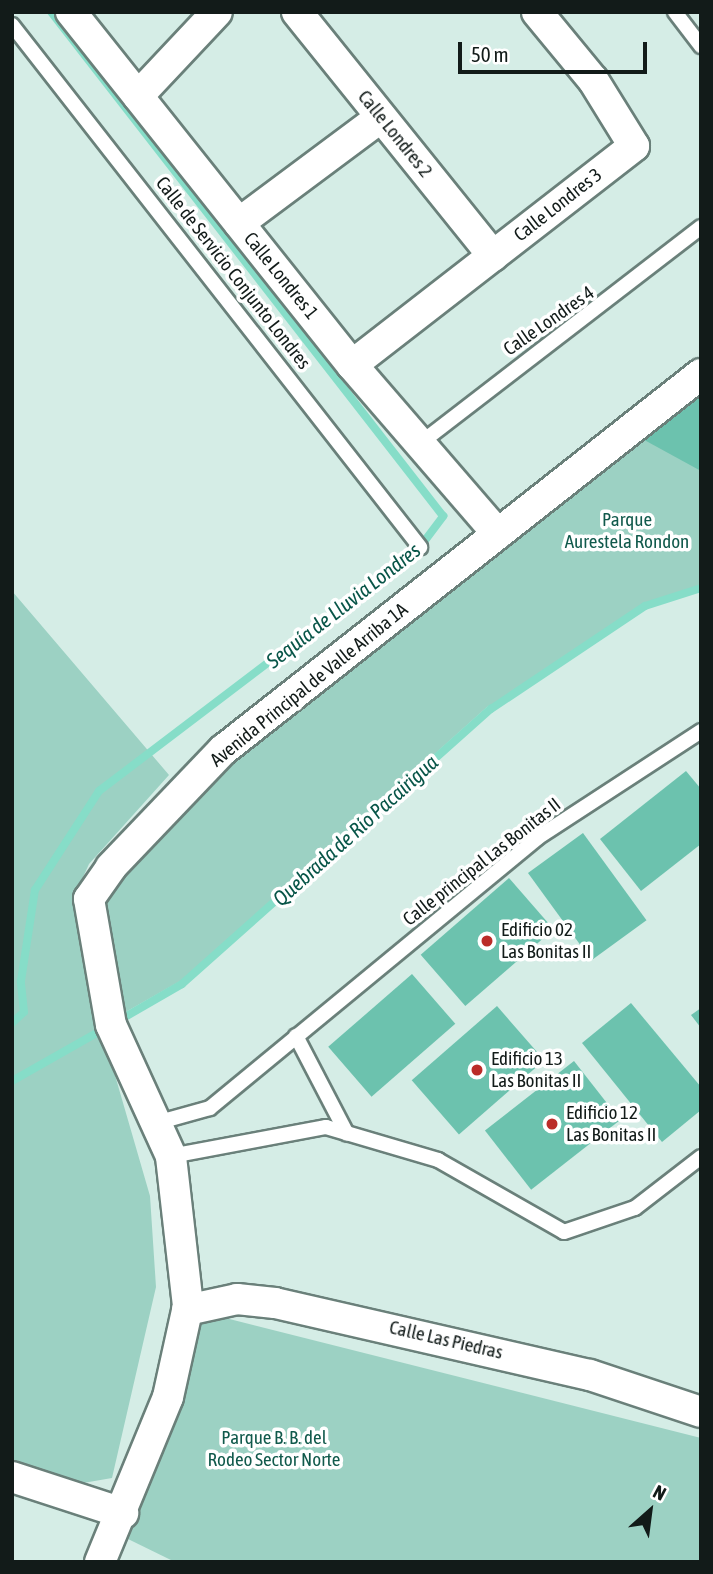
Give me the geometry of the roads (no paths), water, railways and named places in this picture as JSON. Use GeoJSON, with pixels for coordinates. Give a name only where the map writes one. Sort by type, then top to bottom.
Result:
{"type":"FeatureCollection","features":[{"type":"Feature","properties":{"kind":"street","name":"Calle Londres 1"},"geometry":{"type":"LineString","coordinates":[[71,12],[352,365],[418,445],[498,534]]}},
{"type":"Feature","properties":{"kind":"street"},"geometry":{"type":"LineString","coordinates":[[138,96],[217,12]]}},
{"type":"Feature","properties":{"kind":"street","name":"Calle Londres 2"},"geometry":{"type":"LineString","coordinates":[[297,12],[493,256]]}},
{"type":"Feature","properties":{"kind":"street","name":"Calle Londres 3"},"geometry":{"type":"LineString","coordinates":[[352,365],[634,146],[593,79],[537,12]]}},
{"type":"Feature","properties":{"kind":"street"},"geometry":{"type":"LineString","coordinates":[[239,223],[381,117]]}},
{"type":"Feature","properties":{"kind":"street","name":"Avenida Principal de Valle Arriba 1A"},"geometry":{"type":"LineString","coordinates":[[100,1562],[123,1513],[168,1397],[187,1310],[171,1156],[111,1025],[89,899],[111,867],[223,750],[701,374]]}},
{"type":"Feature","properties":{"kind":"street","name":"Calle Las Piedras"},"geometry":{"type":"LineString","coordinates":[[187,1310],[237,1299],[275,1303],[590,1375],[701,1412]]}},
{"type":"Feature","properties":{"kind":"street"},"geometry":{"type":"LineString","coordinates":[[12,1477],[123,1513]]}},
{"type":"Feature","properties":{"kind":"lane"},"geometry":{"type":"LineString","coordinates":[[675,12],[701,46]]}},
{"type":"Feature","properties":{"kind":"lane","name":"Calle de Servicio Conjunto Londres"},"geometry":{"type":"LineString","coordinates":[[12,25],[420,547]]}},
{"type":"Feature","properties":{"kind":"lane","name":"Calle Londres 4"},"geometry":{"type":"LineString","coordinates":[[418,445],[701,228]]}},
{"type":"Feature","properties":{"kind":"lane","name":"Calle principal Las Bonitas II"},"geometry":{"type":"LineString","coordinates":[[156,1123],[210,1108],[537,838],[701,731]]}},
{"type":"Feature","properties":{"kind":"lane"},"geometry":{"type":"LineString","coordinates":[[296,1036],[347,1133]]}},
{"type":"Feature","properties":{"kind":"lane"},"geometry":{"type":"LineString","coordinates":[[171,1156],[326,1127],[438,1160],[564,1232],[635,1208],[701,1157]]}},
{"type":"Feature","properties":{"kind":"waterway","name":"Sequía de Lluvia Londres"},"geometry":{"type":"LineString","coordinates":[[12,1023],[24,1012],[21,981],[35,890],[99,791],[420,547],[443,516],[51,12]]}},
{"type":"Feature","properties":{"kind":"waterway","name":"Quebrada de Río Pacairigua"},"geometry":{"type":"LineString","coordinates":[[118,1021],[182,984],[491,709],[645,606],[701,588]]}},
{"type":"Feature","properties":{"kind":"waterway","name":"Quebrada de Río Pacairigua"},"geometry":{"type":"LineString","coordinates":[[12,1081],[107,1027]]}},
{"type":"Feature","properties":{"kind":"place","name":"Edificio 02 Las Bonitas II"},"geometry":{"type":"Point","coordinates":[487,941]}},
{"type":"Feature","properties":{"kind":"place","name":"Edificio 13 Las Bonitas II"},"geometry":{"type":"Point","coordinates":[477,1070]}},
{"type":"Feature","properties":{"kind":"place","name":"Edificio 12 Las Bonitas II"},"geometry":{"type":"Point","coordinates":[552,1124]}},
{"type":"Feature","properties":{"kind":"park label","name":"Parque Aurestela Rondon"},"geometry":{"type":"Point","coordinates":[627,531]}},
{"type":"Feature","properties":{"kind":"park label","name":"Parque B. B. del Rodeo Sector Norte"},"geometry":{"type":"Point","coordinates":[274,1449]}}]}
